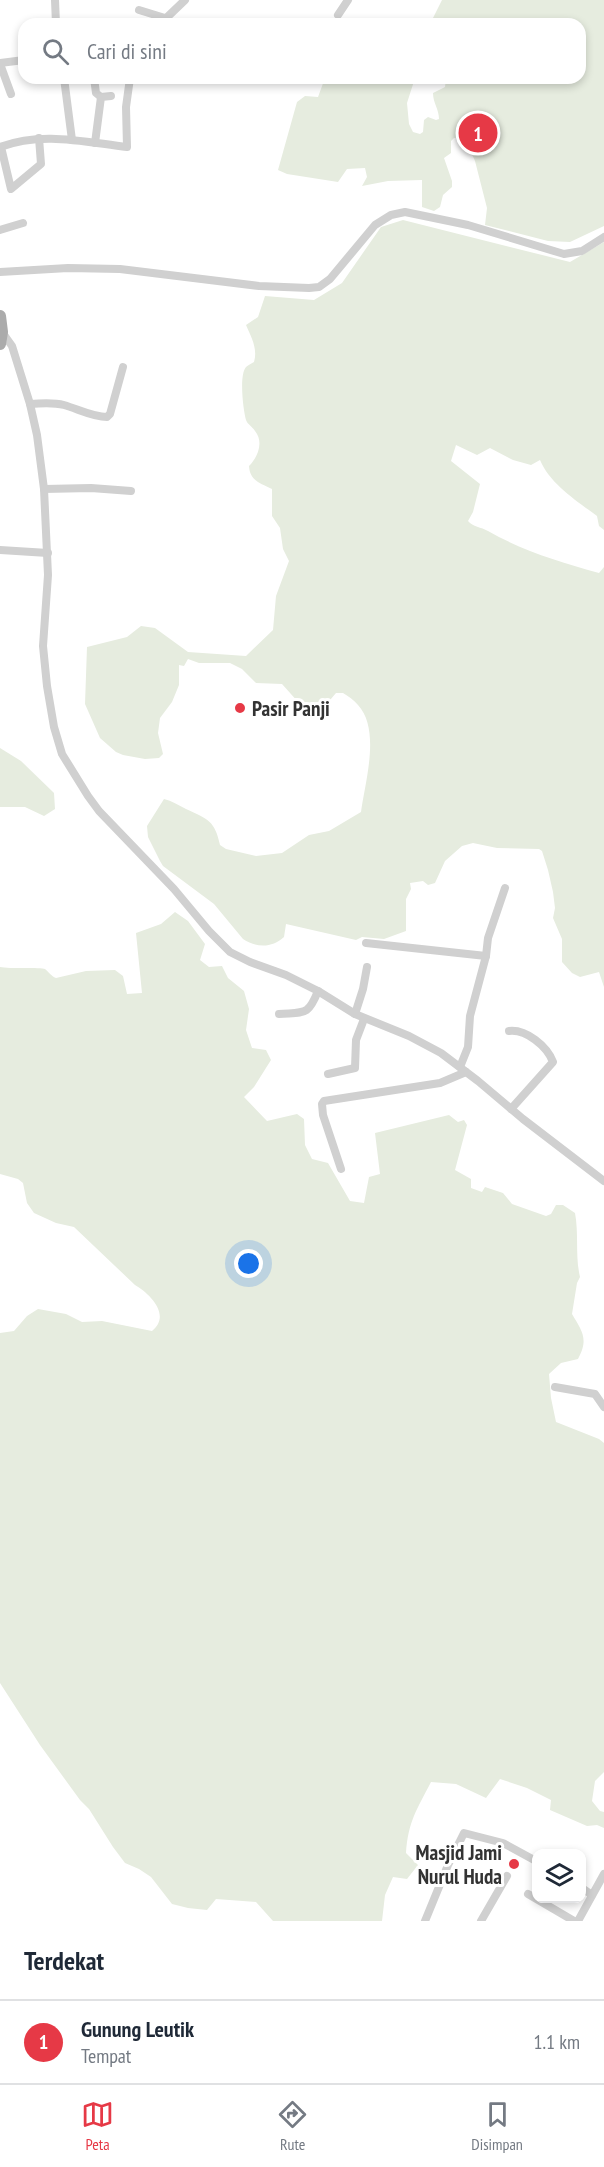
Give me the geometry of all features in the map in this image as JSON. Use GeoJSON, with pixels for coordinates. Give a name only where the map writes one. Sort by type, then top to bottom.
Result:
{"type":"FeatureCollection","features":[{"type":"Feature","properties":{"kind":"main road"},"geometry":{"type":"LineString","coordinates":[[0,316],[1,338]]}},
{"type":"Feature","properties":{"kind":"street"},"geometry":{"type":"LineString","coordinates":[[55,0],[56,18]]}},
{"type":"Feature","properties":{"kind":"street"},"geometry":{"type":"LineString","coordinates":[[165,18],[185,0]]}},
{"type":"Feature","properties":{"kind":"street"},"geometry":{"type":"LineString","coordinates":[[338,15],[348,0]]}},
{"type":"Feature","properties":{"kind":"street"},"geometry":{"type":"LineString","coordinates":[[140,10],[156,18]]}},
{"type":"Feature","properties":{"kind":"street"},"geometry":{"type":"LineString","coordinates":[[11,94],[0,64],[18,61]]}},
{"type":"Feature","properties":{"kind":"street"},"geometry":{"type":"LineString","coordinates":[[67,84],[72,140]]}},
{"type":"Feature","properties":{"kind":"street"},"geometry":{"type":"LineString","coordinates":[[95,84],[96,93],[101,97],[111,96]]}},
{"type":"Feature","properties":{"kind":"street"},"geometry":{"type":"LineString","coordinates":[[39,138],[40,164],[11,189],[0,147],[16,141],[39,138],[127,147],[126,107],[128,84]]}},
{"type":"Feature","properties":{"kind":"street"},"geometry":{"type":"LineString","coordinates":[[95,143],[101,97]]}},
{"type":"Feature","properties":{"kind":"street"},"geometry":{"type":"LineString","coordinates":[[0,272],[68,268],[120,270],[259,286],[309,288],[319,286],[330,279],[375,225],[383,218],[400,212],[468,225],[564,254],[582,251],[604,237]]}},
{"type":"Feature","properties":{"kind":"street"},"geometry":{"type":"LineString","coordinates":[[0,230],[23,223]]}},
{"type":"Feature","properties":{"kind":"street"},"geometry":{"type":"LineString","coordinates":[[1,338],[12,346],[37,435],[44,489],[48,553],[47,617],[43,646],[47,686],[57,738],[70,769],[99,811],[174,889],[222,945],[239,957],[286,975],[318,991],[364,1019],[417,1040],[441,1053],[604,1181]]}},
{"type":"Feature","properties":{"kind":"street"},"geometry":{"type":"LineString","coordinates":[[30,404],[44,402],[63,405],[107,417],[110,414],[123,367]]}},
{"type":"Feature","properties":{"kind":"street"},"geometry":{"type":"LineString","coordinates":[[44,489],[91,488],[131,491]]}},
{"type":"Feature","properties":{"kind":"street"},"geometry":{"type":"LineString","coordinates":[[0,550],[48,553]]}},
{"type":"Feature","properties":{"kind":"street"},"geometry":{"type":"LineString","coordinates":[[341,1169],[323,1115],[324,1101],[440,1083],[463,1070],[470,1016],[486,956],[488,938],[505,888]]}},
{"type":"Feature","properties":{"kind":"street"},"geometry":{"type":"LineString","coordinates":[[366,943],[486,956]]}},
{"type":"Feature","properties":{"kind":"street"},"geometry":{"type":"LineString","coordinates":[[355,1014],[367,967]]}},
{"type":"Feature","properties":{"kind":"street"},"geometry":{"type":"LineString","coordinates":[[279,1014],[307,1011],[312,1006],[318,991]]}},
{"type":"Feature","properties":{"kind":"street"},"geometry":{"type":"LineString","coordinates":[[328,1074],[355,1068],[356,1040],[364,1019]]}},
{"type":"Feature","properties":{"kind":"street"},"geometry":{"type":"LineString","coordinates":[[509,1031],[522,1031],[532,1037],[552,1058],[553,1062],[512,1109]]}},
{"type":"Feature","properties":{"kind":"street"},"geometry":{"type":"LineString","coordinates":[[555,1387],[595,1394],[604,1407]]}},
{"type":"Feature","properties":{"kind":"street"},"geometry":{"type":"LineString","coordinates":[[425,1921],[464,1833],[503,1843],[532,1858]]}},
{"type":"Feature","properties":{"kind":"street"},"geometry":{"type":"LineString","coordinates":[[528,1894],[576,1921],[604,1874]]}},
{"type":"Feature","properties":{"kind":"street"},"geometry":{"type":"LineString","coordinates":[[481,1921],[507,1876]]}},
{"type":"Feature","properties":{"kind":"street"},"geometry":{"type":"LineString","coordinates":[[586,1891],[592,1895]]}},
{"type":"Feature","properties":{"kind":"shaded area"},"geometry":{"type":"Polygon","coordinates":[[[442,0],[604,0],[604,226],[570,242],[548,241],[485,225],[487,208],[475,161],[466,140],[460,137],[451,141],[451,153],[444,158],[452,187],[443,195],[440,207],[434,211],[422,207],[422,180],[388,181],[362,186],[367,177],[365,168],[347,169],[338,182],[287,174],[278,170],[297,102],[305,96],[318,97],[323,84],[413,84],[407,103],[409,124],[413,132],[420,134],[423,132],[424,120],[428,117],[439,119],[433,93],[445,87],[445,84],[586,84],[586,18],[433,18],[442,0]]]}},
{"type":"Feature","properties":{"kind":"shaded area"},"geometry":{"type":"Polygon","coordinates":[[[403,220],[570,262],[604,242],[604,530],[599,526],[597,516],[557,484],[544,469],[540,460],[531,465],[513,460],[490,448],[477,455],[456,445],[451,461],[480,484],[473,512],[468,521],[470,523],[528,550],[556,560],[599,573],[604,567],[604,987],[599,972],[580,977],[572,973],[562,962],[562,939],[553,918],[555,908],[553,892],[542,851],[539,849],[497,848],[473,843],[462,846],[445,861],[435,883],[428,885],[423,881],[410,883],[411,889],[406,899],[406,931],[384,939],[362,937],[356,940],[286,924],[284,937],[269,945],[254,944],[243,939],[214,904],[163,866],[148,837],[147,826],[164,799],[200,815],[209,822],[216,831],[220,845],[226,849],[256,856],[282,853],[309,835],[329,831],[361,812],[370,757],[369,728],[358,705],[343,693],[336,693],[325,706],[299,703],[282,684],[256,683],[242,669],[230,663],[199,663],[188,659],[184,666],[179,665],[179,685],[172,702],[160,718],[158,733],[163,754],[159,758],[145,759],[116,752],[100,738],[85,704],[87,647],[127,637],[141,626],[155,628],[188,652],[246,656],[273,630],[276,596],[289,561],[283,549],[280,528],[272,516],[272,489],[256,481],[251,475],[249,466],[257,454],[259,440],[258,435],[246,420],[243,401],[244,371],[254,362],[255,357],[253,343],[246,325],[258,317],[265,296],[314,300],[342,283],[381,227],[403,220]]]}},
{"type":"Feature","properties":{"kind":"shaded area"},"geometry":{"type":"Polygon","coordinates":[[[0,748],[21,761],[54,793],[55,809],[44,816],[25,807],[0,807],[0,748]]]}},
{"type":"Feature","properties":{"kind":"shaded area"},"geometry":{"type":"Polygon","coordinates":[[[175,912],[188,921],[205,944],[200,960],[209,967],[222,966],[228,978],[244,991],[249,1009],[246,1030],[252,1048],[266,1050],[271,1060],[254,1087],[244,1097],[267,1121],[297,1114],[304,1119],[305,1145],[312,1159],[328,1163],[350,1201],[364,1203],[369,1177],[380,1174],[375,1133],[449,1115],[458,1122],[464,1120],[467,1125],[455,1170],[471,1179],[471,1188],[482,1192],[485,1187],[503,1193],[512,1204],[546,1216],[551,1214],[556,1205],[563,1205],[575,1213],[580,1277],[572,1314],[584,1340],[578,1359],[561,1363],[549,1374],[556,1422],[604,1443],[604,1772],[595,1781],[592,1801],[600,1811],[604,1812],[604,1828],[597,1825],[587,1826],[550,1810],[551,1800],[527,1788],[500,1779],[486,1798],[456,1784],[431,1782],[414,1816],[407,1842],[406,1853],[418,1865],[407,1879],[393,1877],[385,1895],[382,1921],[273,1921],[256,1902],[216,1899],[207,1910],[172,1904],[151,1877],[125,1863],[89,1809],[40,1745],[0,1683],[0,1333],[14,1331],[27,1316],[38,1309],[66,1314],[82,1322],[102,1321],[152,1331],[158,1325],[160,1318],[152,1299],[74,1227],[56,1223],[34,1213],[27,1203],[23,1183],[18,1179],[0,1174],[0,967],[42,968],[56,978],[86,971],[115,970],[123,976],[127,994],[142,993],[136,933],[161,924],[175,912]]]}},
{"type":"Feature","properties":{"kind":"place","name":"Gunung Leutik"},"geometry":{"type":"Point","coordinates":[478,133]}},
{"type":"Feature","properties":{"kind":"place","name":"Pasir Panji"},"geometry":{"type":"Point","coordinates":[240,708]}},
{"type":"Feature","properties":{"kind":"place","name":"Masjid Jami Nurul Huda"},"geometry":{"type":"Point","coordinates":[514,1864]}}]}
